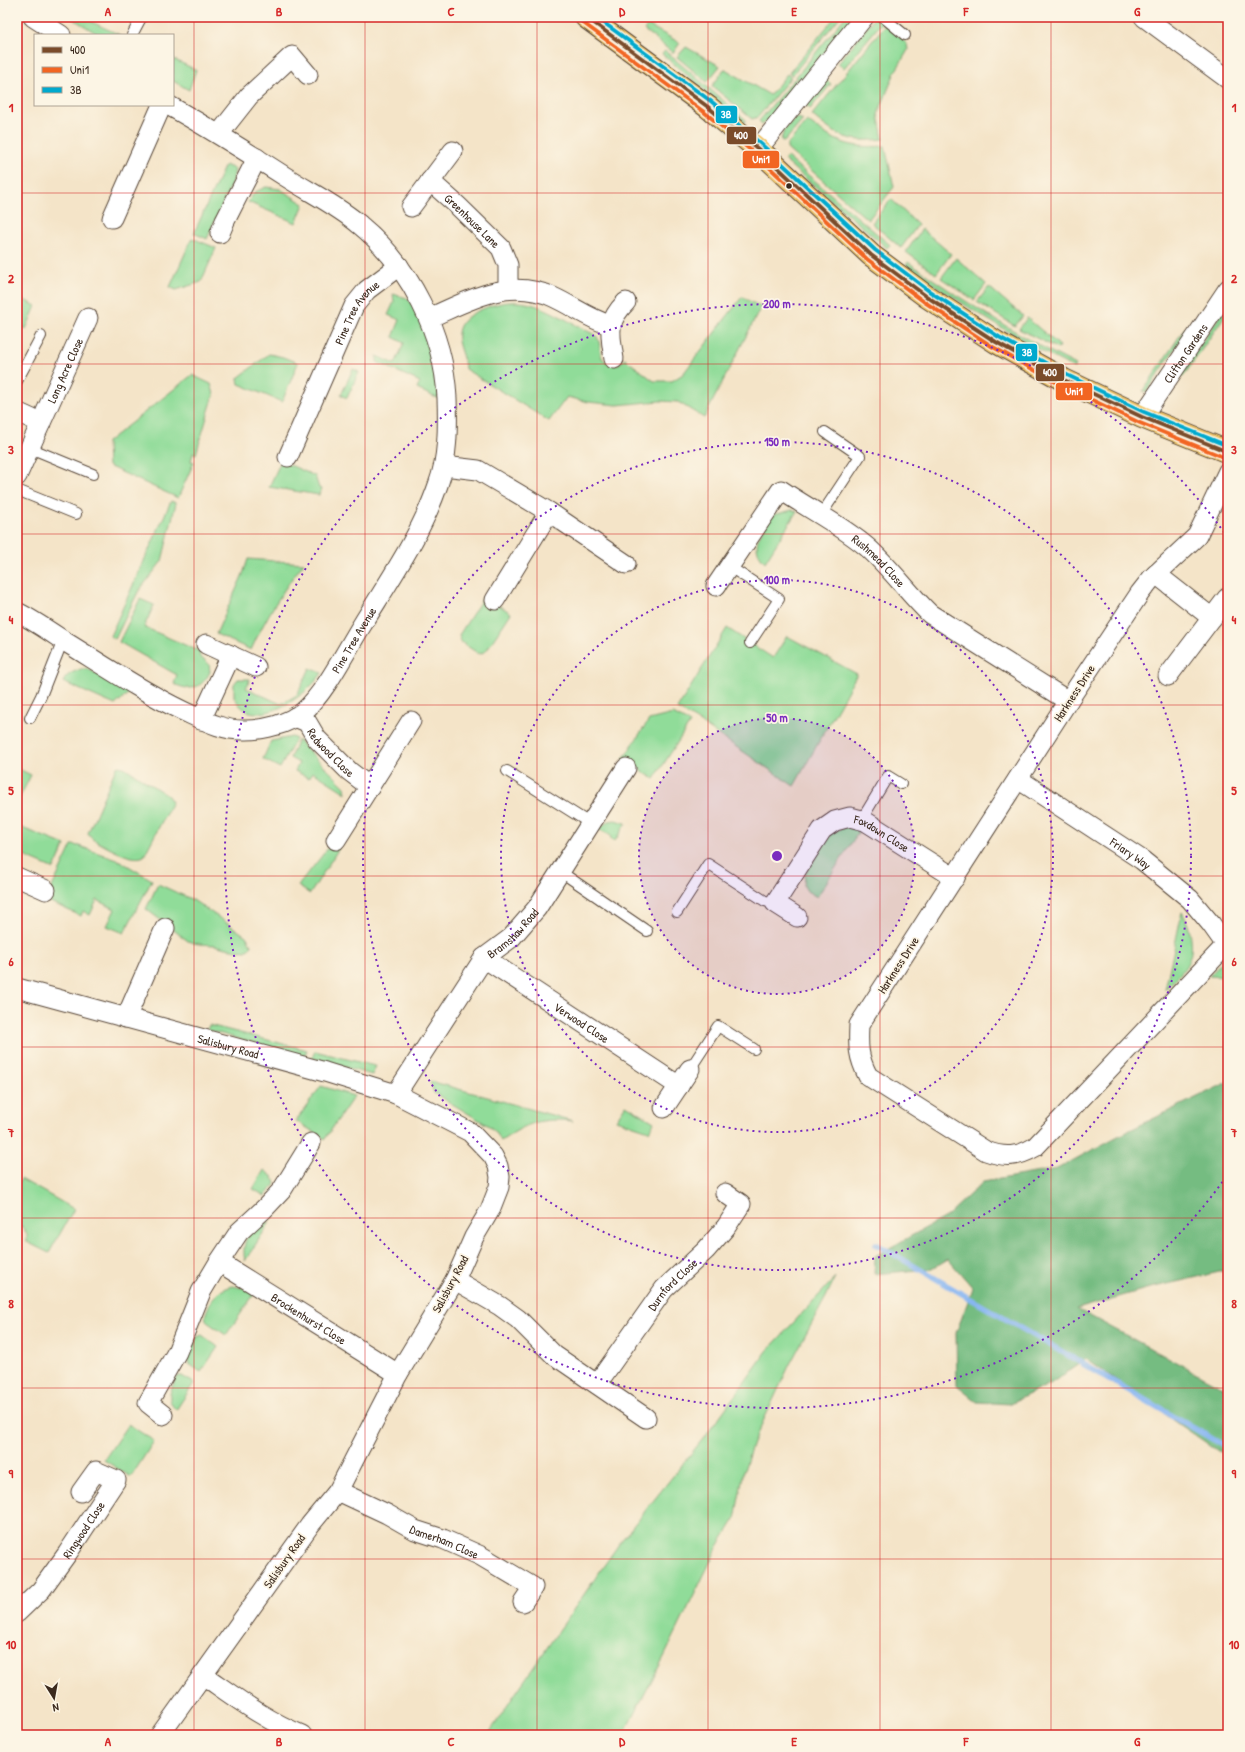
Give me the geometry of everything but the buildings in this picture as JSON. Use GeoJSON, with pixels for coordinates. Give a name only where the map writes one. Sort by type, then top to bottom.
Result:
{"type":"FeatureCollection","features":[{"type":"Feature","properties":{"kind":"main road"},"geometry":{"type":"LineString","coordinates":[[586,17],[708,107],[758,149],[871,255],[926,296],[1009,349],[1064,380],[1142,417],[1228,452]]}},
{"type":"Feature","properties":{"kind":"street"},"geometry":{"type":"LineString","coordinates":[[33,17],[59,34]]}},
{"type":"Feature","properties":{"kind":"street"},"geometry":{"type":"LineString","coordinates":[[758,149],[864,17]]}},
{"type":"Feature","properties":{"kind":"street"},"geometry":{"type":"LineString","coordinates":[[1144,17],[1228,79]]}},
{"type":"Feature","properties":{"kind":"street"},"geometry":{"type":"LineString","coordinates":[[219,134],[249,96],[292,56],[308,75]]}},
{"type":"Feature","properties":{"kind":"street"},"geometry":{"type":"LineString","coordinates":[[112,218],[162,106]]}},
{"type":"Feature","properties":{"kind":"street","name":"Pine Tree Avenue"},"geometry":{"type":"LineString","coordinates":[[17,612],[132,684],[201,720],[231,730],[248,730],[271,727],[303,712],[321,690],[403,556],[432,504],[444,466],[447,413],[446,388],[440,347],[429,318],[399,266],[375,238],[361,225],[343,212],[219,134],[170,106]]}},
{"type":"Feature","properties":{"kind":"street"},"geometry":{"type":"LineString","coordinates":[[411,207],[453,151]]}},
{"type":"Feature","properties":{"kind":"street"},"geometry":{"type":"LineString","coordinates":[[220,233],[257,158]]}},
{"type":"Feature","properties":{"kind":"street","name":"Greenhouse Lane"},"geometry":{"type":"LineString","coordinates":[[430,181],[457,204],[501,248],[508,265],[508,288]]}},
{"type":"Feature","properties":{"kind":"street","name":"Pine Tree Avenue"},"geometry":{"type":"LineString","coordinates":[[288,456],[354,306],[367,290],[399,266]]}},
{"type":"Feature","properties":{"kind":"street"},"geometry":{"type":"LineString","coordinates":[[429,318],[477,297],[508,288],[532,290],[553,297],[598,322],[610,325]]}},
{"type":"Feature","properties":{"kind":"street","name":"Clifton Gardens"},"geometry":{"type":"LineString","coordinates":[[1142,417],[1228,289]]}},
{"type":"Feature","properties":{"kind":"street"},"geometry":{"type":"LineString","coordinates":[[614,359],[610,336],[610,325],[612,318],[626,302]]}},
{"type":"Feature","properties":{"kind":"street","name":"Long Acre Close"},"geometry":{"type":"LineString","coordinates":[[17,476],[88,318]]}},
{"type":"Feature","properties":{"kind":"street"},"geometry":{"type":"LineString","coordinates":[[17,412],[41,423]]}},
{"type":"Feature","properties":{"kind":"street"},"geometry":{"type":"LineString","coordinates":[[444,466],[478,470],[549,512],[626,564]]}},
{"type":"Feature","properties":{"kind":"street","name":"Harkness Drive"},"geometry":{"type":"LineString","coordinates":[[1227,944],[1035,1147],[1016,1156],[998,1155],[986,1151],[868,1076],[862,1064],[858,1048],[859,1025],[1140,592],[1156,574],[1197,536],[1228,471]]}},
{"type":"Feature","properties":{"kind":"street","name":"Rushmead Close"},"geometry":{"type":"LineString","coordinates":[[716,586],[781,490],[821,515],[868,548],[913,598],[930,614],[1068,701]]}},
{"type":"Feature","properties":{"kind":"street"},"geometry":{"type":"LineString","coordinates":[[495,600],[549,512]]}},
{"type":"Feature","properties":{"kind":"street"},"geometry":{"type":"LineString","coordinates":[[1156,574],[1212,618]]}},
{"type":"Feature","properties":{"kind":"street"},"geometry":{"type":"LineString","coordinates":[[1168,676],[1227,598]]}},
{"type":"Feature","properties":{"kind":"street"},"geometry":{"type":"LineString","coordinates":[[206,644],[256,667]]}},
{"type":"Feature","properties":{"kind":"street"},"geometry":{"type":"LineString","coordinates":[[201,720],[231,655]]}},
{"type":"Feature","properties":{"kind":"street","name":"Redwood Close"},"geometry":{"type":"LineString","coordinates":[[295,717],[307,722],[317,738],[348,771],[370,787]]}},
{"type":"Feature","properties":{"kind":"street"},"geometry":{"type":"LineString","coordinates":[[336,840],[411,721]]}},
{"type":"Feature","properties":{"kind":"street","name":"Bramshaw Road"},"geometry":{"type":"LineString","coordinates":[[396,1094],[484,958],[511,938],[537,908],[626,768]]}},
{"type":"Feature","properties":{"kind":"street","name":"Friary Way"},"geometry":{"type":"LineString","coordinates":[[1018,779],[1142,860],[1190,899],[1227,944]]}},
{"type":"Feature","properties":{"kind":"street","name":"Foxdown Close"},"geometry":{"type":"LineString","coordinates":[[775,903],[822,830],[835,821],[850,817],[862,820],[955,878]]}},
{"type":"Feature","properties":{"kind":"street"},"geometry":{"type":"LineString","coordinates":[[18,880],[46,890]]}},
{"type":"Feature","properties":{"kind":"street"},"geometry":{"type":"LineString","coordinates":[[775,903],[797,917]]}},
{"type":"Feature","properties":{"kind":"street"},"geometry":{"type":"LineString","coordinates":[[126,1018],[165,928]]}},
{"type":"Feature","properties":{"kind":"street","name":"Verwood Close"},"geometry":{"type":"LineString","coordinates":[[484,958],[679,1086]]}},
{"type":"Feature","properties":{"kind":"street","name":"Salisbury Road"},"geometry":{"type":"LineString","coordinates":[[17,988],[332,1074],[396,1094],[470,1132],[493,1156],[498,1166],[500,1177],[495,1199],[474,1236],[455,1280],[398,1374],[338,1491],[310,1525],[160,1735]]}},
{"type":"Feature","properties":{"kind":"street"},"geometry":{"type":"LineString","coordinates":[[664,1108],[690,1069]]}},
{"type":"Feature","properties":{"kind":"street"},"geometry":{"type":"LineString","coordinates":[[163,1415],[148,1403],[177,1352],[201,1292],[239,1232],[282,1190],[311,1143]]}},
{"type":"Feature","properties":{"kind":"street","name":"Durnford Close"},"geometry":{"type":"LineString","coordinates":[[597,1384],[664,1289],[706,1250],[726,1227],[741,1204],[725,1192]]}},
{"type":"Feature","properties":{"kind":"street","name":"Brockenhurst Close"},"geometry":{"type":"LineString","coordinates":[[219,1262],[398,1374]]}},
{"type":"Feature","properties":{"kind":"street"},"geometry":{"type":"LineString","coordinates":[[455,1280],[500,1306],[518,1319],[554,1355],[646,1418]]}},
{"type":"Feature","properties":{"kind":"street","name":"Ringwood Close"},"geometry":{"type":"LineString","coordinates":[[17,1613],[41,1590],[67,1554],[116,1480],[96,1471],[81,1492]]}},
{"type":"Feature","properties":{"kind":"street","name":"Damerham Close"},"geometry":{"type":"LineString","coordinates":[[338,1491],[415,1530],[443,1539],[481,1556],[512,1574],[533,1588],[523,1602]]}},
{"type":"Feature","properties":{"kind":"street"},"geometry":{"type":"LineString","coordinates":[[203,1676],[261,1715],[302,1735]]}},
{"type":"Feature","properties":{"kind":"lane"},"geometry":{"type":"LineString","coordinates":[[883,17],[905,35]]}},
{"type":"Feature","properties":{"kind":"lane"},"geometry":{"type":"LineString","coordinates":[[133,34],[140,20]]}},
{"type":"Feature","properties":{"kind":"lane"},"geometry":{"type":"LineString","coordinates":[[17,381],[41,336]]}},
{"type":"Feature","properties":{"kind":"lane"},"geometry":{"type":"LineString","coordinates":[[821,515],[860,456],[825,432]]}},
{"type":"Feature","properties":{"kind":"lane"},"geometry":{"type":"LineString","coordinates":[[30,448],[93,474]]}},
{"type":"Feature","properties":{"kind":"lane"},"geometry":{"type":"LineString","coordinates":[[17,490],[76,514]]}},
{"type":"Feature","properties":{"kind":"lane"},"geometry":{"type":"LineString","coordinates":[[730,567],[779,599],[750,643]]}},
{"type":"Feature","properties":{"kind":"lane"},"geometry":{"type":"LineString","coordinates":[[30,718],[41,696],[63,640]]}},
{"type":"Feature","properties":{"kind":"lane"},"geometry":{"type":"LineString","coordinates":[[507,771],[591,824]]}},
{"type":"Feature","properties":{"kind":"lane"},"geometry":{"type":"LineString","coordinates":[[862,820],[888,776],[902,784]]}},
{"type":"Feature","properties":{"kind":"lane"},"geometry":{"type":"LineString","coordinates":[[677,912],[708,864],[765,901],[775,903]]}},
{"type":"Feature","properties":{"kind":"lane"},"geometry":{"type":"LineString","coordinates":[[561,872],[648,931]]}},
{"type":"Feature","properties":{"kind":"lane"},"geometry":{"type":"LineString","coordinates":[[690,1069],[718,1026],[754,1049]]}},
{"type":"Feature","properties":{"kind":"green space"},"geometry":{"type":"Polygon","coordinates":[[[70,17],[81,17],[118,34],[97,34],[70,17]]]}},
{"type":"Feature","properties":{"kind":"green space"},"geometry":{"type":"Polygon","coordinates":[[[835,17],[840,17],[792,75],[789,73],[835,17]]]}},
{"type":"Feature","properties":{"kind":"green space"},"geometry":{"type":"Polygon","coordinates":[[[845,17],[855,17],[801,83],[795,78],[845,17]]]}},
{"type":"Feature","properties":{"kind":"green space"},"geometry":{"type":"Polygon","coordinates":[[[879,17],[883,21],[844,68],[838,64],[874,18],[879,17]]]}},
{"type":"Feature","properties":{"kind":"green space"},"geometry":{"type":"Polygon","coordinates":[[[886,24],[907,44],[908,50],[895,72],[878,114],[883,139],[862,140],[844,137],[829,129],[812,115],[886,24]]]}},
{"type":"Feature","properties":{"kind":"green space"},"geometry":{"type":"Polygon","coordinates":[[[648,25],[680,43],[673,53],[644,30],[648,25]]]}},
{"type":"Feature","properties":{"kind":"green space"},"geometry":{"type":"Polygon","coordinates":[[[686,47],[720,66],[707,82],[677,57],[686,47]]]}},
{"type":"Feature","properties":{"kind":"green space"},"geometry":{"type":"Polygon","coordinates":[[[665,51],[746,120],[744,123],[662,54],[665,51]]]}},
{"type":"Feature","properties":{"kind":"green space"},"geometry":{"type":"Polygon","coordinates":[[[174,59],[196,70],[189,90],[174,82],[174,59]]]}},
{"type":"Feature","properties":{"kind":"green space"},"geometry":{"type":"Polygon","coordinates":[[[725,69],[770,95],[787,74],[791,77],[758,117],[752,119],[712,86],[725,69]]]}},
{"type":"Feature","properties":{"kind":"green space"},"geometry":{"type":"Polygon","coordinates":[[[794,79],[800,85],[771,119],[762,124],[759,121],[794,79]]]}},
{"type":"Feature","properties":{"kind":"green space"},"geometry":{"type":"Polygon","coordinates":[[[826,79],[831,84],[810,109],[805,104],[826,79]]]}},
{"type":"Feature","properties":{"kind":"green space"},"geometry":{"type":"Polygon","coordinates":[[[796,117],[803,120],[784,142],[781,140],[784,130],[796,117]]]}},
{"type":"Feature","properties":{"kind":"green space"},"geometry":{"type":"Polygon","coordinates":[[[807,121],[834,139],[852,145],[872,147],[885,146],[894,187],[868,220],[787,149],[787,145],[807,121]]]}},
{"type":"Feature","properties":{"kind":"green space"},"geometry":{"type":"Polygon","coordinates":[[[787,157],[890,245],[887,248],[784,160],[787,157]]]}},
{"type":"Feature","properties":{"kind":"green space"},"geometry":{"type":"Polygon","coordinates":[[[225,165],[235,169],[233,180],[207,239],[194,233],[225,165]]]}},
{"type":"Feature","properties":{"kind":"green space"},"geometry":{"type":"Polygon","coordinates":[[[266,187],[280,189],[304,204],[296,223],[248,202],[255,192],[266,187]]]}},
{"type":"Feature","properties":{"kind":"green space"},"geometry":{"type":"Polygon","coordinates":[[[891,199],[918,225],[901,248],[872,223],[891,199]]]}},
{"type":"Feature","properties":{"kind":"green space"},"geometry":{"type":"Polygon","coordinates":[[[922,229],[951,254],[936,274],[906,252],[922,229]]]}},
{"type":"Feature","properties":{"kind":"green space"},"geometry":{"type":"Polygon","coordinates":[[[192,238],[216,248],[201,282],[176,290],[170,287],[192,238]]]}},
{"type":"Feature","properties":{"kind":"green space"},"geometry":{"type":"Polygon","coordinates":[[[956,258],[986,284],[974,300],[941,278],[956,258]]]}},
{"type":"Feature","properties":{"kind":"green space"},"geometry":{"type":"Polygon","coordinates":[[[908,262],[949,290],[1032,342],[1076,365],[1074,368],[1030,345],[988,320],[906,265],[908,262]]]}},
{"type":"Feature","properties":{"kind":"green space"},"geometry":{"type":"Polygon","coordinates":[[[989,287],[1023,316],[1015,326],[977,302],[989,287]]]}},
{"type":"Feature","properties":{"kind":"green space"},"geometry":{"type":"Polygon","coordinates":[[[393,294],[407,298],[414,307],[420,319],[429,346],[439,399],[417,389],[420,382],[377,362],[377,356],[395,364],[404,343],[393,337],[400,320],[388,315],[394,302],[393,294]]]}},
{"type":"Feature","properties":{"kind":"green space"},"geometry":{"type":"Polygon","coordinates":[[[17,296],[36,306],[26,329],[17,324],[17,296]]]}},
{"type":"Feature","properties":{"kind":"green space"},"geometry":{"type":"Polygon","coordinates":[[[742,297],[761,307],[704,418],[678,402],[660,401],[617,405],[588,402],[567,397],[549,421],[465,369],[464,360],[458,342],[460,325],[471,315],[496,304],[511,302],[526,303],[540,307],[596,335],[599,340],[602,358],[605,361],[617,365],[625,359],[654,381],[672,381],[683,374],[742,297]]]}},
{"type":"Feature","properties":{"kind":"green space"},"geometry":{"type":"Polygon","coordinates":[[[1228,304],[1228,311],[1183,377],[1180,375],[1228,304]]]}},
{"type":"Feature","properties":{"kind":"green space"},"geometry":{"type":"Polygon","coordinates":[[[1027,318],[1060,346],[1058,349],[1019,329],[1027,318]]]}},
{"type":"Feature","properties":{"kind":"green space"},"geometry":{"type":"Polygon","coordinates":[[[1185,328],[1187,330],[1146,393],[1143,391],[1185,328]]]}},
{"type":"Feature","properties":{"kind":"green space"},"geometry":{"type":"Polygon","coordinates":[[[269,354],[283,357],[298,363],[282,402],[239,384],[238,378],[269,354]]]}},
{"type":"Feature","properties":{"kind":"green space"},"geometry":{"type":"Polygon","coordinates":[[[353,369],[359,372],[347,398],[341,395],[353,369]]]}},
{"type":"Feature","properties":{"kind":"green space"},"geometry":{"type":"Polygon","coordinates":[[[192,375],[211,384],[214,394],[196,454],[193,453],[191,461],[194,462],[178,498],[108,466],[107,442],[192,375]]]}},
{"type":"Feature","properties":{"kind":"green space"},"geometry":{"type":"Polygon","coordinates":[[[281,461],[315,476],[319,488],[321,489],[319,495],[269,487],[281,461]]]}},
{"type":"Feature","properties":{"kind":"green space"},"geometry":{"type":"Polygon","coordinates":[[[171,501],[176,503],[162,561],[138,592],[115,639],[110,636],[171,501]]]}},
{"type":"Feature","properties":{"kind":"green space"},"geometry":{"type":"Polygon","coordinates":[[[792,510],[797,511],[765,562],[760,556],[758,550],[758,538],[773,515],[792,510]]]}},
{"type":"Feature","properties":{"kind":"green space"},"geometry":{"type":"Polygon","coordinates":[[[248,559],[304,563],[275,605],[251,650],[216,634],[243,574],[248,559]]]}},
{"type":"Feature","properties":{"kind":"green space"},"geometry":{"type":"Polygon","coordinates":[[[484,596],[511,613],[486,651],[479,654],[461,642],[459,635],[484,596]]]}},
{"type":"Feature","properties":{"kind":"green space"},"geometry":{"type":"Polygon","coordinates":[[[140,599],[154,605],[144,627],[201,652],[199,656],[209,664],[210,672],[200,685],[186,688],[174,684],[177,675],[119,642],[140,599]]]}},
{"type":"Feature","properties":{"kind":"green space"},"geometry":{"type":"Polygon","coordinates":[[[727,628],[773,658],[787,636],[857,674],[794,786],[695,719],[677,709],[727,628]]]}},
{"type":"Feature","properties":{"kind":"green space"},"geometry":{"type":"Polygon","coordinates":[[[310,668],[322,673],[309,688],[299,696],[278,708],[267,712],[257,713],[247,711],[241,707],[234,697],[234,684],[238,679],[250,679],[246,688],[281,704],[297,695],[310,668]]]}},
{"type":"Feature","properties":{"kind":"green space"},"geometry":{"type":"Polygon","coordinates":[[[81,669],[88,669],[130,692],[115,705],[63,682],[68,675],[81,669]]]}},
{"type":"Feature","properties":{"kind":"green space"},"geometry":{"type":"Polygon","coordinates":[[[673,714],[690,723],[654,779],[623,759],[649,720],[673,714]]]}},
{"type":"Feature","properties":{"kind":"green space"},"geometry":{"type":"Polygon","coordinates":[[[292,737],[296,739],[280,768],[263,759],[271,741],[292,737]]]}},
{"type":"Feature","properties":{"kind":"green space"},"geometry":{"type":"Polygon","coordinates":[[[298,740],[345,787],[346,793],[313,772],[309,778],[295,771],[299,763],[290,758],[298,740]]]}},
{"type":"Feature","properties":{"kind":"green space"},"geometry":{"type":"Polygon","coordinates":[[[118,766],[124,767],[168,796],[172,802],[144,856],[139,858],[125,855],[111,849],[92,839],[88,833],[118,766]]]}},
{"type":"Feature","properties":{"kind":"green space"},"geometry":{"type":"Polygon","coordinates":[[[17,768],[31,775],[17,803],[17,768]]]}},
{"type":"Feature","properties":{"kind":"green space"},"geometry":{"type":"Polygon","coordinates":[[[615,820],[626,823],[615,841],[611,839],[610,835],[598,829],[609,821],[615,820]]]}},
{"type":"Feature","properties":{"kind":"green space"},"geometry":{"type":"Polygon","coordinates":[[[848,825],[861,828],[817,897],[807,891],[804,886],[805,874],[830,834],[848,825]]]}},
{"type":"Feature","properties":{"kind":"green space"},"geometry":{"type":"Polygon","coordinates":[[[17,826],[65,845],[54,869],[17,853],[17,826]]]}},
{"type":"Feature","properties":{"kind":"green space"},"geometry":{"type":"Polygon","coordinates":[[[332,843],[339,848],[310,894],[298,886],[332,843]]]}},
{"type":"Feature","properties":{"kind":"green space"},"geometry":{"type":"Polygon","coordinates":[[[72,845],[79,846],[120,861],[152,880],[124,933],[107,926],[115,909],[97,900],[90,915],[83,911],[81,916],[46,900],[72,845]]]}},
{"type":"Feature","properties":{"kind":"green space"},"geometry":{"type":"Polygon","coordinates":[[[158,884],[193,900],[246,936],[252,946],[246,951],[214,945],[198,944],[188,941],[146,909],[158,884]]]}},
{"type":"Feature","properties":{"kind":"green space"},"geometry":{"type":"Polygon","coordinates":[[[1182,912],[1190,933],[1190,955],[1184,969],[1165,990],[1182,912]]]}},
{"type":"Feature","properties":{"kind":"green space"},"geometry":{"type":"Polygon","coordinates":[[[1228,956],[1228,977],[1209,976],[1228,956]]]}},
{"type":"Feature","properties":{"kind":"green space"},"geometry":{"type":"Polygon","coordinates":[[[209,1025],[307,1050],[304,1057],[207,1030],[209,1025]]]}},
{"type":"Feature","properties":{"kind":"green space"},"geometry":{"type":"Polygon","coordinates":[[[315,1051],[376,1066],[372,1075],[312,1058],[315,1051]]]}},
{"type":"Feature","properties":{"kind":"green space"},"geometry":{"type":"Polygon","coordinates":[[[430,1081],[573,1121],[551,1120],[535,1123],[519,1129],[501,1141],[496,1132],[489,1126],[434,1093],[430,1081]]]}},
{"type":"Feature","properties":{"kind":"green space"},"geometry":{"type":"Polygon","coordinates":[[[1228,1082],[1228,1270],[1146,1289],[1077,1309],[1228,1390],[1228,1458],[1086,1359],[1050,1384],[1009,1404],[977,1402],[957,1386],[956,1333],[973,1288],[948,1259],[931,1269],[874,1274],[875,1256],[947,1216],[983,1182],[1057,1169],[1120,1135],[1228,1082]]]}},
{"type":"Feature","properties":{"kind":"green space"},"geometry":{"type":"Polygon","coordinates":[[[321,1086],[354,1096],[325,1139],[296,1121],[321,1086]]]}},
{"type":"Feature","properties":{"kind":"green space"},"geometry":{"type":"Polygon","coordinates":[[[626,1105],[654,1122],[649,1131],[616,1120],[626,1105]]]}},
{"type":"Feature","properties":{"kind":"green space"},"geometry":{"type":"Polygon","coordinates":[[[264,1170],[273,1177],[275,1184],[265,1196],[253,1189],[264,1170]]]}},
{"type":"Feature","properties":{"kind":"green space"},"geometry":{"type":"Polygon","coordinates":[[[21,1179],[74,1209],[49,1253],[27,1242],[27,1234],[17,1218],[17,1186],[21,1179]]]}},
{"type":"Feature","properties":{"kind":"green space"},"geometry":{"type":"Polygon","coordinates":[[[270,1222],[245,1261],[244,1248],[247,1237],[260,1224],[270,1222]]]}},
{"type":"Feature","properties":{"kind":"green space"},"geometry":{"type":"Polygon","coordinates":[[[835,1278],[789,1366],[753,1443],[744,1470],[735,1519],[717,1548],[664,1657],[623,1735],[488,1735],[621,1541],[710,1430],[767,1351],[835,1278]]]}},
{"type":"Feature","properties":{"kind":"green space"},"geometry":{"type":"Polygon","coordinates":[[[233,1286],[248,1289],[255,1293],[226,1335],[207,1322],[205,1316],[214,1296],[222,1290],[233,1286]]]}},
{"type":"Feature","properties":{"kind":"green space"},"geometry":{"type":"Polygon","coordinates":[[[202,1335],[218,1347],[201,1372],[189,1364],[187,1358],[197,1337],[202,1335]]]}},
{"type":"Feature","properties":{"kind":"green space"},"geometry":{"type":"Polygon","coordinates":[[[182,1376],[194,1383],[176,1410],[171,1402],[170,1394],[177,1377],[182,1376]]]}},
{"type":"Feature","properties":{"kind":"green space"},"geometry":{"type":"Polygon","coordinates":[[[128,1424],[154,1441],[131,1477],[104,1460],[128,1424]]]}},
{"type":"Feature","properties":{"kind":"waterway"},"geometry":{"type":"LineString","coordinates":[[876,1244],[1228,1448]]}},
{"type":"Feature","properties":{"kind":"transit line","name":"400"},"geometry":{"type":"LineString","coordinates":[[586,17],[708,107],[758,149],[871,255],[926,296],[996,342],[1064,380],[1142,417],[1228,452]]}},
{"type":"Feature","properties":{"kind":"transit line","name":"3B"},"geometry":{"type":"LineString","coordinates":[[596,17],[712,102],[762,145],[875,250],[929,291],[999,337],[1067,375],[1144,412],[1228,446]]}},
{"type":"Feature","properties":{"kind":"transit line","name":"Uni1"},"geometry":{"type":"LineString","coordinates":[[582,22],[704,112],[754,153],[867,259],[923,301],[993,347],[1061,385],[1140,423],[1226,458]]}}]}
